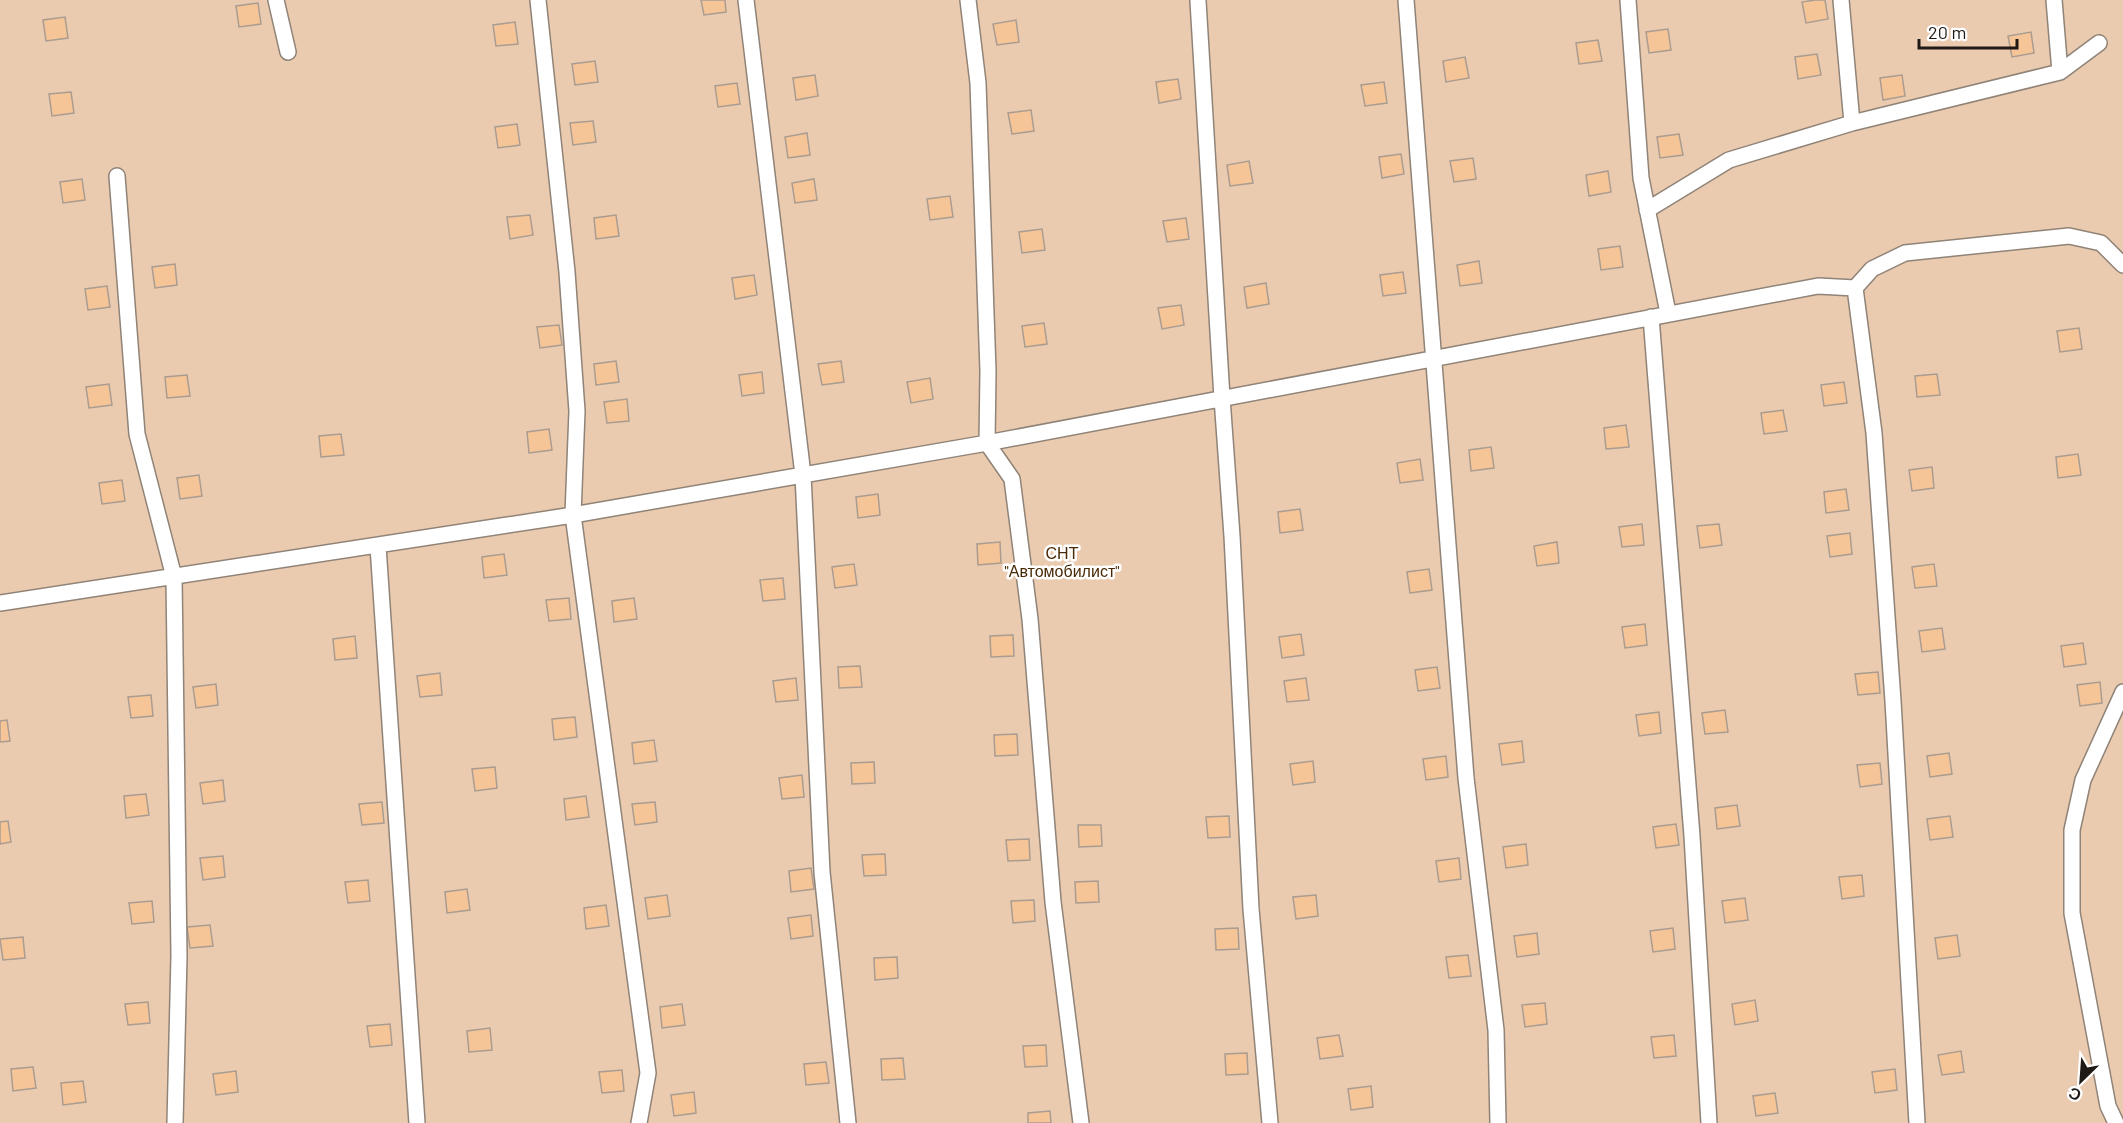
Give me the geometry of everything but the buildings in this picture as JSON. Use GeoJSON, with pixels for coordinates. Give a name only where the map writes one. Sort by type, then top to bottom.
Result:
{"type":"FeatureCollection","features":[{"type":"Feature","properties":{"kind":"lane"},"geometry":{"type":"LineString","coordinates":[[276,0],[288,52]]}},
{"type":"Feature","properties":{"kind":"lane"},"geometry":{"type":"LineString","coordinates":[[538,0],[567,272],[576,399],[573,515],[648,1073],[639,1123]]}},
{"type":"Feature","properties":{"kind":"lane"},"geometry":{"type":"LineString","coordinates":[[746,0],[804,475],[822,872],[848,1123]]}},
{"type":"Feature","properties":{"kind":"lane"},"geometry":{"type":"LineString","coordinates":[[968,0],[978,83],[988,371],[987,443],[1012,479],[1030,619],[1053,902],[1081,1123]]}},
{"type":"Feature","properties":{"kind":"lane"},"geometry":{"type":"LineString","coordinates":[[1198,0],[1232,536],[1251,909],[1270,1123]]}},
{"type":"Feature","properties":{"kind":"lane"},"geometry":{"type":"LineString","coordinates":[[1406,0],[1466,778],[1496,1030],[1498,1123]]}},
{"type":"Feature","properties":{"kind":"lane"},"geometry":{"type":"LineString","coordinates":[[1628,0],[1641,178],[1668,313]]}},
{"type":"Feature","properties":{"kind":"lane"},"geometry":{"type":"LineString","coordinates":[[1841,0],[1852,123]]}},
{"type":"Feature","properties":{"kind":"lane"},"geometry":{"type":"LineString","coordinates":[[2054,0],[2060,72]]}},
{"type":"Feature","properties":{"kind":"lane"},"geometry":{"type":"LineString","coordinates":[[1647,210],[1729,160],[1852,123],[2060,72],[2099,43]]}},
{"type":"Feature","properties":{"kind":"lane"},"geometry":{"type":"LineString","coordinates":[[117,176],[137,434],[174,578],[179,956],[175,1123]]}},
{"type":"Feature","properties":{"kind":"lane"},"geometry":{"type":"LineString","coordinates":[[1917,1123],[1894,713],[1874,433],[1855,288],[1872,269],[1905,253],[2069,236],[2101,243],[2123,265]]}},
{"type":"Feature","properties":{"kind":"lane"},"geometry":{"type":"LineString","coordinates":[[0,603],[573,515],[987,443],[1818,286],[1855,288]]}},
{"type":"Feature","properties":{"kind":"lane"},"geometry":{"type":"LineString","coordinates":[[1651,316],[1692,836],[1709,1123]]}},
{"type":"Feature","properties":{"kind":"lane"},"geometry":{"type":"LineString","coordinates":[[378,546],[417,1123]]}},
{"type":"Feature","properties":{"kind":"lane"},"geometry":{"type":"LineString","coordinates":[[2116,1123],[2108,1106],[2072,913],[2072,830],[2083,780],[2123,692]]}},
{"type":"Feature","properties":{"kind":"green space","name":"СНТ \"Автомобилист\""},"geometry":{"type":"Polygon","coordinates":[[[0,0],[2123,0],[2123,1123],[0,1123],[0,0]]]}}]}
